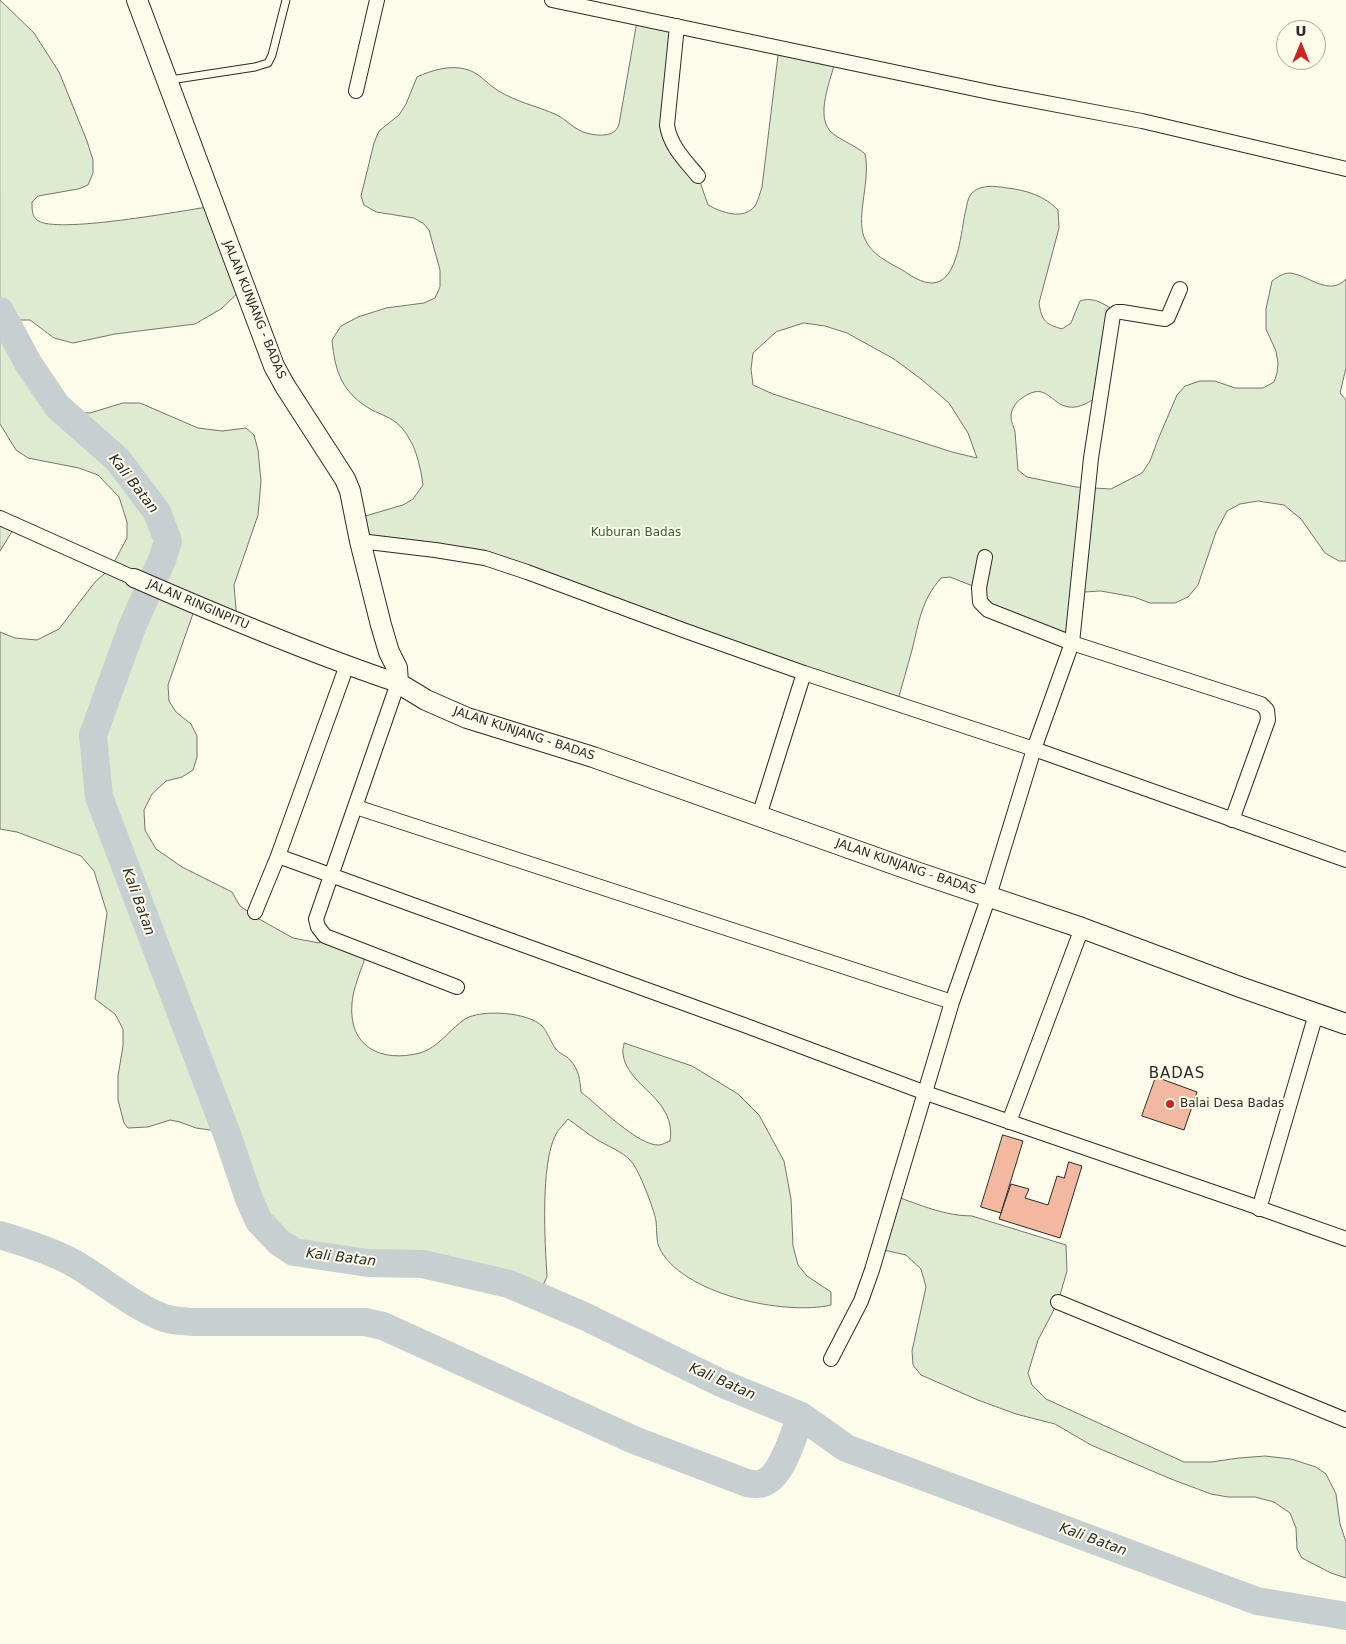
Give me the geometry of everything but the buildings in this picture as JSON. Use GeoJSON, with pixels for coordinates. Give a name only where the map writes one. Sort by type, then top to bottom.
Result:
{"type":"FeatureCollection","features":[{"type":"Feature","properties":{"kind":"main road","name":"JALAN KUNJANG - BADAS"},"geometry":{"type":"LineString","coordinates":[[137,0],[274,366],[345,479],[350,491],[360,541],[386,643],[397,668],[398,684],[426,700],[467,718],[593,757],[919,873],[1082,928],[1346,1024]]}},
{"type":"Feature","properties":{"kind":"street"},"geometry":{"type":"LineString","coordinates":[[356,92],[377,0]]}},
{"type":"Feature","properties":{"kind":"street"},"geometry":{"type":"LineString","coordinates":[[552,0],[994,93],[1142,122],[1346,170]]}},
{"type":"Feature","properties":{"kind":"street"},"geometry":{"type":"LineString","coordinates":[[677,26],[668,136],[672,144],[698,176]]}},
{"type":"Feature","properties":{"kind":"street"},"geometry":{"type":"LineString","coordinates":[[831,1359],[861,1301],[872,1270],[952,1002],[989,896],[1034,749],[1072,642],[1091,458],[1114,315],[1117,312],[1122,312],[1165,319],[1168,317],[1180,289]]}},
{"type":"Feature","properties":{"kind":"street","name":"JALAN RINGINPITU"},"geometry":{"type":"LineString","coordinates":[[0,518],[196,605],[398,684]]}},
{"type":"Feature","properties":{"kind":"street"},"geometry":{"type":"LineString","coordinates":[[360,541],[485,558],[635,613],[1034,749],[1346,860]]}},
{"type":"Feature","properties":{"kind":"street"},"geometry":{"type":"LineString","coordinates":[[985,557],[979,588],[980,602],[988,610],[1072,642],[1261,704],[1267,710],[1268,720],[1232,820]]}},
{"type":"Feature","properties":{"kind":"street"},"geometry":{"type":"LineString","coordinates":[[255,912],[278,856],[348,665]]}},
{"type":"Feature","properties":{"kind":"street"},"geometry":{"type":"LineString","coordinates":[[759,816],[804,672]]}},
{"type":"Feature","properties":{"kind":"street"},"geometry":{"type":"LineString","coordinates":[[398,684],[316,919],[318,927],[325,936],[457,988]]}},
{"type":"Feature","properties":{"kind":"street"},"geometry":{"type":"LineString","coordinates":[[356,807],[952,1002]]}},
{"type":"Feature","properties":{"kind":"street"},"geometry":{"type":"LineString","coordinates":[[278,856],[726,1018],[926,1094],[1346,1240]]}},
{"type":"Feature","properties":{"kind":"street"},"geometry":{"type":"LineString","coordinates":[[1009,1122],[1082,928]]}},
{"type":"Feature","properties":{"kind":"street"},"geometry":{"type":"LineString","coordinates":[[1259,1209],[1316,1014]]}},
{"type":"Feature","properties":{"kind":"street"},"geometry":{"type":"LineString","coordinates":[[1058,1302],[1346,1420]]}},
{"type":"Feature","properties":{"kind":"lane"},"geometry":{"type":"LineString","coordinates":[[167,80],[255,67],[268,62],[272,55],[286,0]]}},
{"type":"Feature","properties":{"kind":"green space"},"geometry":{"type":"Polygon","coordinates":[[[0,0],[34,33],[59,72],[93,160],[93,173],[88,185],[78,189],[38,196],[32,202],[35,218],[48,224],[68,225],[121,220],[214,206],[244,287],[221,309],[195,324],[115,334],[73,343],[54,338],[30,320],[18,320],[11,331],[42,385],[64,412],[90,413],[123,403],[140,403],[198,428],[222,431],[246,428],[254,435],[258,450],[261,481],[258,515],[234,585],[237,621],[196,605],[168,685],[169,701],[176,712],[191,724],[197,736],[197,757],[193,770],[182,777],[166,781],[152,794],[144,810],[145,830],[156,849],[182,867],[232,892],[240,906],[293,938],[319,943],[325,936],[367,952],[354,991],[352,1018],[355,1031],[361,1041],[380,1053],[392,1056],[406,1056],[426,1051],[438,1043],[459,1023],[472,1016],[493,1013],[516,1015],[535,1021],[546,1031],[553,1046],[568,1058],[575,1067],[581,1092],[618,1124],[650,1144],[659,1145],[670,1141],[670,1126],[666,1114],[659,1103],[626,1065],[623,1053],[624,1043],[692,1066],[738,1094],[759,1115],[784,1161],[791,1199],[793,1246],[798,1265],[807,1276],[831,1292],[831,1305],[811,1308],[762,1304],[736,1298],[711,1289],[688,1277],[671,1263],[659,1247],[656,1221],[652,1208],[642,1181],[631,1161],[623,1154],[592,1137],[568,1119],[556,1134],[551,1147],[545,1204],[547,1277],[541,1289],[535,1295],[509,1284],[423,1264],[368,1263],[294,1252],[279,1242],[259,1221],[249,1199],[228,1137],[217,1131],[196,1128],[170,1120],[148,1127],[128,1128],[124,1123],[118,1100],[118,1076],[123,1046],[123,1029],[115,1014],[95,999],[107,913],[94,871],[81,856],[17,832],[0,829],[0,632],[15,638],[37,640],[59,629],[95,582],[111,568],[127,538],[127,522],[119,497],[98,475],[79,468],[28,458],[16,450],[0,424],[0,0]]]}},
{"type":"Feature","properties":{"kind":"green space","name":"Kuburan Badas"},"geometry":{"type":"Polygon","coordinates":[[[638,18],[677,26],[667,125],[698,176],[708,205],[713,208],[738,214],[750,211],[757,202],[762,187],[779,47],[836,59],[825,97],[824,118],[832,133],[865,154],[866,174],[862,218],[864,237],[871,249],[886,261],[913,277],[932,283],[941,281],[948,274],[957,253],[968,199],[975,191],[983,187],[993,186],[1021,190],[1035,194],[1053,205],[1058,210],[1059,228],[1039,303],[1043,318],[1048,323],[1062,329],[1071,323],[1080,301],[1085,300],[1095,300],[1117,312],[1101,395],[1086,404],[1069,407],[1057,402],[1043,392],[1037,392],[1030,393],[1014,406],[1011,421],[1015,432],[1018,470],[1027,477],[1076,487],[1111,489],[1142,473],[1150,461],[1177,395],[1185,386],[1200,381],[1215,381],[1235,388],[1263,388],[1274,382],[1278,363],[1276,351],[1266,329],[1266,309],[1272,281],[1283,274],[1290,273],[1326,286],[1339,284],[1346,279],[1346,368],[1340,393],[1346,400],[1346,561],[1339,561],[1325,553],[1301,519],[1284,505],[1258,501],[1240,504],[1227,511],[1216,532],[1198,585],[1188,597],[1175,603],[1150,603],[1134,597],[1101,591],[1084,592],[1072,643],[988,610],[978,588],[950,577],[941,578],[929,595],[922,612],[897,703],[527,572],[360,541],[355,519],[403,505],[413,499],[423,485],[416,453],[405,431],[393,420],[362,403],[347,389],[338,372],[332,340],[341,326],[358,317],[386,308],[424,303],[435,298],[440,287],[440,270],[429,230],[424,224],[414,218],[376,212],[364,205],[361,196],[374,143],[379,131],[399,115],[406,104],[417,77],[435,70],[447,68],[470,70],[504,94],[557,115],[583,132],[597,135],[608,134],[615,131],[619,124],[638,18]],[[804,323],[776,332],[753,353],[751,369],[753,385],[773,394],[952,452],[977,458],[968,433],[949,403],[894,359],[847,333],[825,326],[804,323]]]}},
{"type":"Feature","properties":{"kind":"green space"},"geometry":{"type":"Polygon","coordinates":[[[0,518],[16,525],[0,551],[0,518]]]}},
{"type":"Feature","properties":{"kind":"green space"},"geometry":{"type":"Polygon","coordinates":[[[895,1196],[933,1209],[962,1216],[972,1216],[1066,1245],[1067,1271],[1058,1302],[1038,1340],[1028,1373],[1032,1385],[1046,1399],[1184,1462],[1211,1462],[1265,1456],[1291,1459],[1316,1467],[1326,1474],[1336,1494],[1340,1524],[1346,1542],[1346,1578],[1331,1573],[1302,1558],[1297,1549],[1296,1528],[1290,1513],[1274,1502],[1255,1497],[1228,1497],[1211,1494],[1091,1445],[1055,1424],[1016,1414],[921,1375],[913,1365],[912,1351],[926,1287],[921,1269],[906,1255],[879,1249],[895,1196]]]}},
{"type":"Feature","properties":{"kind":"waterway","name":"Kali Batan"},"geometry":{"type":"LineString","coordinates":[[0,311],[28,363],[57,406],[118,460],[157,512],[168,541],[162,560],[132,627],[93,735],[99,797],[228,1137],[249,1199],[259,1221],[279,1242],[294,1252],[368,1263],[423,1264],[509,1284],[584,1316],[721,1383],[801,1416],[846,1448],[1257,1601],[1346,1616]]}},
{"type":"Feature","properties":{"kind":"waterway"},"geometry":{"type":"LineString","coordinates":[[0,1235],[66,1259],[135,1304],[161,1317],[195,1322],[365,1322],[383,1326],[634,1440],[747,1483],[763,1483],[776,1472],[782,1464],[801,1416]]}},
{"type":"Feature","properties":{"kind":"place","name":"Balai Desa Badas"},"geometry":{"type":"Point","coordinates":[1170,1104]}},
{"type":"Feature","properties":{"kind":"district","name":"BADAS"},"geometry":{"type":"Point","coordinates":[1177,1074]}}]}
